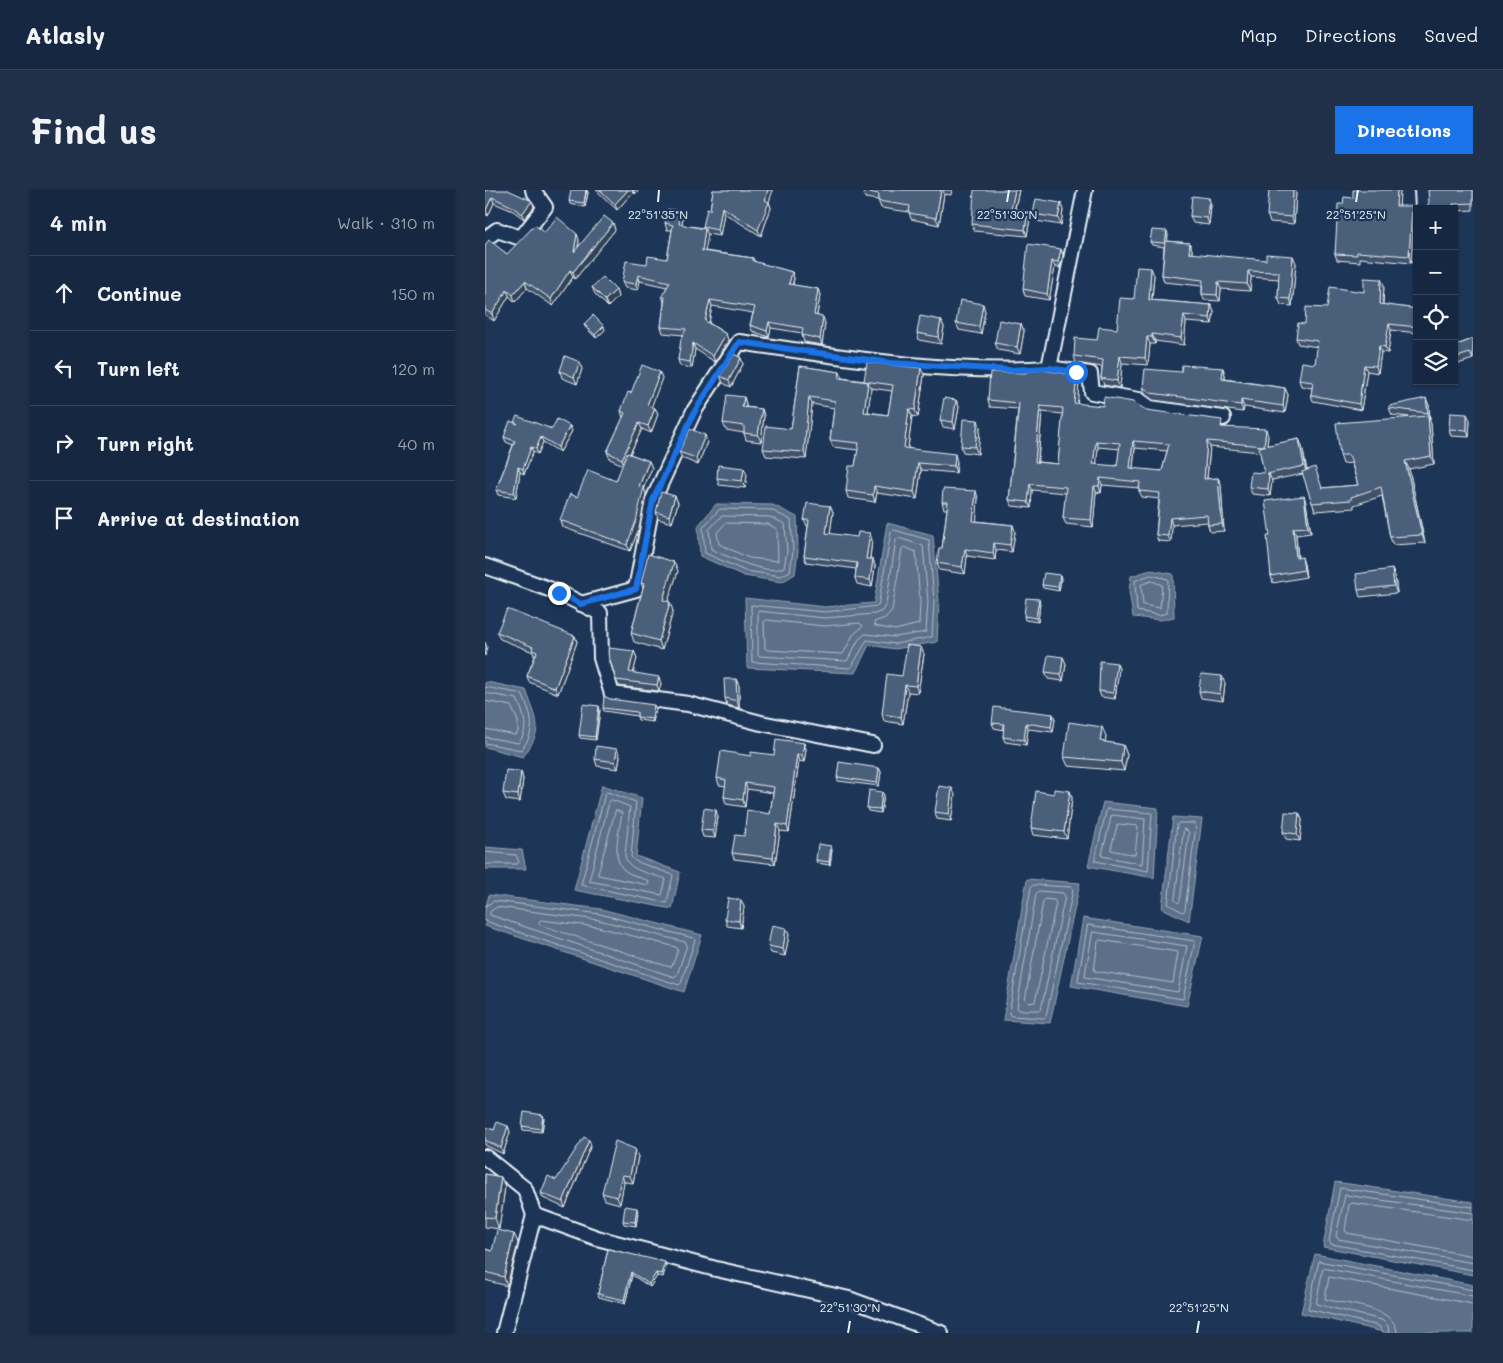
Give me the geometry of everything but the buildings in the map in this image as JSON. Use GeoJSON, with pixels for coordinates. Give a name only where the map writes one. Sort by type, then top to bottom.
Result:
{"type":"FeatureCollection","features":[{"type":"Feature","properties":{"kind":"street"},"geometry":{"type":"LineString","coordinates":[[485,239],[497,230],[521,238],[545,207],[533,190]]}},
{"type":"Feature","properties":{"kind":"street"},"geometry":{"type":"LineString","coordinates":[[1049,368],[1085,190]]}},
{"type":"Feature","properties":{"kind":"street"},"geometry":{"type":"LineString","coordinates":[[1423,190],[1423,205]]}},
{"type":"Feature","properties":{"kind":"street"},"geometry":{"type":"LineString","coordinates":[[581,604],[636,589],[653,500],[695,411],[739,342],[891,363],[1009,370],[1049,368],[1090,374],[1092,392],[1139,400],[1150,408],[1223,418]]}},
{"type":"Feature","properties":{"kind":"street"},"geometry":{"type":"LineString","coordinates":[[485,566],[559,593],[600,614],[601,658],[612,694],[688,704],[761,723],[873,745]]}},
{"type":"Feature","properties":{"kind":"street"},"geometry":{"type":"LineString","coordinates":[[485,1157],[525,1190],[534,1215],[504,1333]]}},
{"type":"Feature","properties":{"kind":"street"},"geometry":{"type":"LineString","coordinates":[[534,1215],[597,1238],[716,1269],[849,1299],[941,1333]]}},
{"type":"Feature","properties":{"kind":"water"},"geometry":{"type":"Polygon","coordinates":[[[716,504],[773,505],[797,517],[798,551],[795,574],[782,582],[744,576],[700,556],[698,526],[716,504]]]}},
{"type":"Feature","properties":{"kind":"water"},"geometry":{"type":"Polygon","coordinates":[[[887,523],[933,535],[939,601],[937,642],[895,649],[869,645],[855,673],[747,668],[745,598],[825,607],[874,603],[887,523]]]}},
{"type":"Feature","properties":{"kind":"water"},"geometry":{"type":"Polygon","coordinates":[[[1151,570],[1173,574],[1174,617],[1160,620],[1133,617],[1129,591],[1131,576],[1151,570]]]}},
{"type":"Feature","properties":{"kind":"water"},"geometry":{"type":"Polygon","coordinates":[[[485,683],[526,690],[536,717],[537,731],[523,757],[485,747],[485,683]]]}},
{"type":"Feature","properties":{"kind":"water"},"geometry":{"type":"Polygon","coordinates":[[[602,785],[642,798],[636,856],[680,872],[672,909],[574,890],[602,785]]]}},
{"type":"Feature","properties":{"kind":"water"},"geometry":{"type":"Polygon","coordinates":[[[1103,802],[1158,808],[1154,878],[1088,866],[1103,802]]]}},
{"type":"Feature","properties":{"kind":"water"},"geometry":{"type":"Polygon","coordinates":[[[1173,817],[1202,819],[1189,921],[1162,908],[1173,817]]]}},
{"type":"Feature","properties":{"kind":"water"},"geometry":{"type":"Polygon","coordinates":[[[485,847],[522,850],[526,869],[485,869],[485,847]]]}},
{"type":"Feature","properties":{"kind":"water"},"geometry":{"type":"Polygon","coordinates":[[[1027,879],[1080,883],[1050,1023],[1003,1020],[1027,879]]]}},
{"type":"Feature","properties":{"kind":"water"},"geometry":{"type":"Polygon","coordinates":[[[489,895],[601,909],[702,935],[684,992],[485,926],[485,910],[489,895]]]}},
{"type":"Feature","properties":{"kind":"water"},"geometry":{"type":"Polygon","coordinates":[[[1083,918],[1203,936],[1187,1006],[1071,986],[1083,918]]]}},
{"type":"Feature","properties":{"kind":"water"},"geometry":{"type":"Polygon","coordinates":[[[1335,1182],[1473,1202],[1473,1275],[1323,1247],[1335,1182]]]}},
{"type":"Feature","properties":{"kind":"water"},"geometry":{"type":"Polygon","coordinates":[[[1315,1254],[1473,1285],[1473,1333],[1388,1333],[1301,1313],[1315,1254]]]}},
{"type":"Feature","properties":{"kind":"route"},"geometry":{"type":"LineString","coordinates":[[559,593],[581,604],[636,589],[653,500],[695,411],[739,342],[891,363],[1009,370],[1049,368],[1076,372]]}}]}
